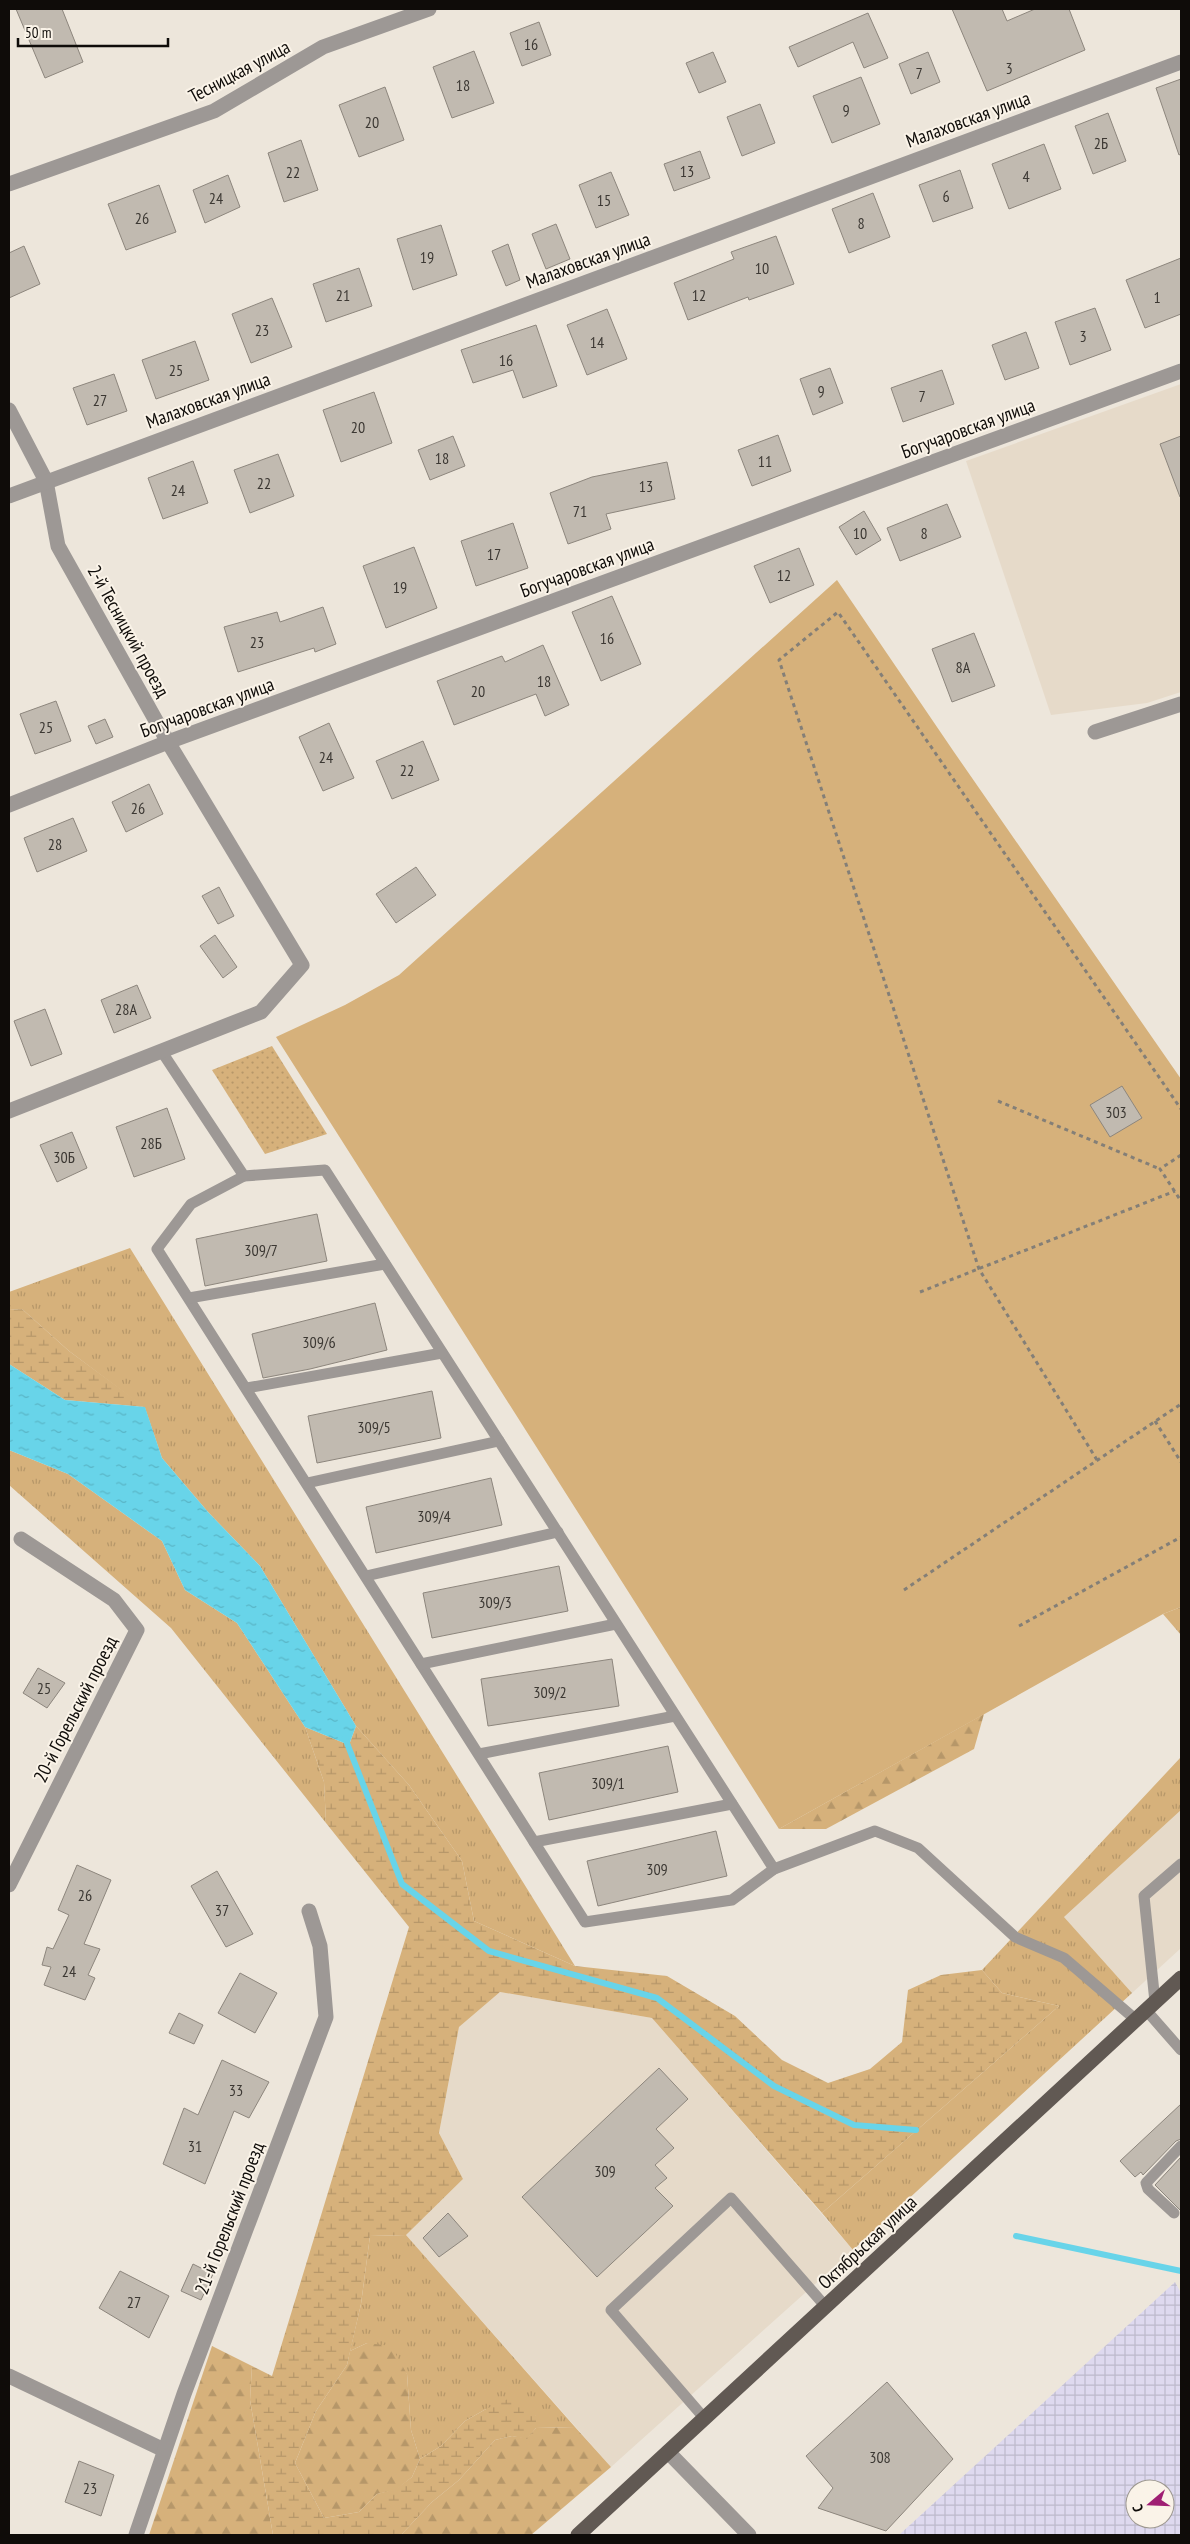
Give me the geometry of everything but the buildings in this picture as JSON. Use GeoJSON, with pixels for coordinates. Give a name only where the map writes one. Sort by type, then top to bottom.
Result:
{"type":"FeatureCollection","features":[{"type":"Feature","properties":{"kind":"main road","name":"Октябрьская улица"},"geometry":{"type":"LineString","coordinates":[[578,2535],[1181,1978]]}},
{"type":"Feature","properties":{"kind":"street","name":"Тесницкая улица"},"geometry":{"type":"LineString","coordinates":[[9,184],[214,111],[323,47],[429,9]]}},
{"type":"Feature","properties":{"kind":"street","name":"Малаховская улица"},"geometry":{"type":"LineString","coordinates":[[9,496],[1181,62]]}},
{"type":"Feature","properties":{"kind":"street","name":"Богучаровская улица"},"geometry":{"type":"LineString","coordinates":[[9,805],[168,742],[1181,371]]}},
{"type":"Feature","properties":{"kind":"street","name":"2-й Тесницкий проезд"},"geometry":{"type":"LineString","coordinates":[[9,410],[46,481],[58,546],[168,742],[302,965],[261,1012],[162,1052]]}},
{"type":"Feature","properties":{"kind":"street"},"geometry":{"type":"LineString","coordinates":[[1095,732],[1181,704]]}},
{"type":"Feature","properties":{"kind":"street"},"geometry":{"type":"LineString","coordinates":[[9,1111],[162,1052]]}},
{"type":"Feature","properties":{"kind":"street","name":"20-й Горельский проезд"},"geometry":{"type":"LineString","coordinates":[[9,1886],[137,1630],[114,1600],[21,1539]]}},
{"type":"Feature","properties":{"kind":"street","name":"21-й Горельский проезд"},"geometry":{"type":"LineString","coordinates":[[136,2535],[164,2450],[326,2018],[320,1946],[309,1911]]}},
{"type":"Feature","properties":{"kind":"street"},"geometry":{"type":"LineString","coordinates":[[9,2376],[164,2450]]}},
{"type":"Feature","properties":{"kind":"street"},"geometry":{"type":"LineString","coordinates":[[668,2452],[749,2535]]}},
{"type":"Feature","properties":{"kind":"lane"},"geometry":{"type":"LineString","coordinates":[[162,1052],[244,1176]]}},
{"type":"Feature","properties":{"kind":"lane"},"geometry":{"type":"LineString","coordinates":[[774,1869],[325,1170],[244,1176],[191,1204],[157,1250],[247,1388],[585,1922],[732,1900],[774,1869],[874,1831],[918,1848],[1015,1937],[1064,1958],[1145,2010],[1181,2050]]}},
{"type":"Feature","properties":{"kind":"lane"},"geometry":{"type":"LineString","coordinates":[[189,1298],[385,1264]]}},
{"type":"Feature","properties":{"kind":"lane"},"geometry":{"type":"LineString","coordinates":[[247,1388],[442,1353]]}},
{"type":"Feature","properties":{"kind":"lane"},"geometry":{"type":"LineString","coordinates":[[307,1483],[499,1441]]}},
{"type":"Feature","properties":{"kind":"lane"},"geometry":{"type":"LineString","coordinates":[[366,1576],[558,1532]]}},
{"type":"Feature","properties":{"kind":"lane"},"geometry":{"type":"LineString","coordinates":[[422,1664],[616,1624]]}},
{"type":"Feature","properties":{"kind":"lane"},"geometry":{"type":"LineString","coordinates":[[479,1754],[675,1716]]}},
{"type":"Feature","properties":{"kind":"lane"},"geometry":{"type":"LineString","coordinates":[[534,1842],[732,1804]]}},
{"type":"Feature","properties":{"kind":"lane"},"geometry":{"type":"LineString","coordinates":[[1145,2010],[1144,1896],[1181,1864]]}},
{"type":"Feature","properties":{"kind":"lane"},"geometry":{"type":"LineString","coordinates":[[1174,2213],[1148,2189],[1146,2183],[1181,2146]]}},
{"type":"Feature","properties":{"kind":"lane"},"geometry":{"type":"LineString","coordinates":[[705,2419],[611,2310],[732,2198],[826,2307]]}},
{"type":"Feature","properties":{"kind":"path"},"geometry":{"type":"LineString","coordinates":[[1097,1460],[979,1269],[778,660],[838,612],[1181,1109]]}},
{"type":"Feature","properties":{"kind":"path"},"geometry":{"type":"LineString","coordinates":[[998,1101],[1160,1169],[1181,1201]]}},
{"type":"Feature","properties":{"kind":"path"},"geometry":{"type":"LineString","coordinates":[[1160,1169],[1181,1155]]}},
{"type":"Feature","properties":{"kind":"path"},"geometry":{"type":"LineString","coordinates":[[920,1292],[1175,1191]]}},
{"type":"Feature","properties":{"kind":"path"},"geometry":{"type":"LineString","coordinates":[[904,1590],[1181,1404]]}},
{"type":"Feature","properties":{"kind":"path"},"geometry":{"type":"LineString","coordinates":[[1155,1422],[1181,1462]]}},
{"type":"Feature","properties":{"kind":"path"},"geometry":{"type":"LineString","coordinates":[[1019,1626],[1181,1537]]}},
{"type":"Feature","properties":{"kind":"shaded area"},"geometry":{"type":"Polygon","coordinates":[[[1181,384],[1181,692],[1147,703],[1051,715],[966,461],[1181,384]]]}},
{"type":"Feature","properties":{"kind":"shaded area"},"geometry":{"type":"Polygon","coordinates":[[[1181,1810],[1181,1948],[1132,1993],[1064,1917],[1181,1810]]]}},
{"type":"Feature","properties":{"kind":"shaded area"},"geometry":{"type":"Polygon","coordinates":[[[500,1992],[652,2018],[853,2250],[611,2467],[406,2235],[463,2179],[439,2133],[459,2027],[500,1992]]]}},
{"type":"Feature","properties":{"kind":"shaded area"},"geometry":{"type":"Polygon","coordinates":[[[1175,2282],[1181,2293],[1181,2535],[899,2535],[1175,2282]]]}},
{"type":"Feature","properties":{"kind":"green space"},"geometry":{"type":"Polygon","coordinates":[[[837,580],[1181,1079],[1181,1607],[1163,1614],[779,1829],[276,1037],[345,1005],[399,975],[837,580]]]}},
{"type":"Feature","properties":{"kind":"green space"},"geometry":{"type":"Polygon","coordinates":[[[272,1046],[327,1134],[265,1154],[212,1070],[272,1046]]]}},
{"type":"Feature","properties":{"kind":"green space"},"geometry":{"type":"Polygon","coordinates":[[[130,1248],[575,1966],[474,1921],[462,1861],[409,1785],[356,1726],[260,1566],[208,1512],[162,1458],[145,1408],[69,1351],[22,1309],[9,1310],[9,1292],[130,1248]]]}},
{"type":"Feature","properties":{"kind":"green space"},"geometry":{"type":"Polygon","coordinates":[[[22,1309],[69,1351],[145,1407],[65,1400],[9,1364],[9,1310],[22,1309]]]}},
{"type":"Feature","properties":{"kind":"green space"},"geometry":{"type":"Polygon","coordinates":[[[9,1450],[68,1474],[162,1541],[185,1590],[237,1623],[305,1727],[324,1782],[326,1823],[171,1628],[9,1485],[9,1450]]]}},
{"type":"Feature","properties":{"kind":"green space"},"geometry":{"type":"Polygon","coordinates":[[[1181,1607],[1181,1635],[1163,1614],[1181,1607]]]}},
{"type":"Feature","properties":{"kind":"green space"},"geometry":{"type":"Polygon","coordinates":[[[984,1714],[974,1749],[826,1829],[779,1829],[984,1714]]]}},
{"type":"Feature","properties":{"kind":"green space"},"geometry":{"type":"Polygon","coordinates":[[[356,1726],[409,1785],[462,1861],[474,1921],[575,1966],[667,1976],[735,2016],[782,2060],[828,2083],[870,2069],[902,2042],[908,1990],[941,1975],[982,1970],[1002,1993],[1059,2006],[822,2213],[652,2018],[500,1992],[459,2027],[439,2133],[463,2179],[406,2235],[370,2236],[361,2304],[347,2365],[316,2411],[295,2463],[324,2518],[359,2512],[377,2494],[396,2489],[412,2477],[420,2459],[441,2446],[465,2421],[508,2399],[523,2403],[536,2416],[536,2428],[527,2439],[512,2436],[495,2440],[459,2480],[432,2502],[401,2535],[273,2535],[250,2400],[252,2366],[272,2376],[409,1927],[326,1823],[324,1782],[305,1727],[349,1745],[356,1726]]]}},
{"type":"Feature","properties":{"kind":"green space"},"geometry":{"type":"Polygon","coordinates":[[[1181,1757],[1181,1810],[1064,1917],[1132,1993],[853,2250],[822,2213],[1059,2006],[1002,1993],[982,1970],[1181,1757]]]}},
{"type":"Feature","properties":{"kind":"green space"},"geometry":{"type":"Polygon","coordinates":[[[406,2235],[575,2427],[536,2428],[536,2416],[486,2409],[465,2421],[441,2446],[420,2459],[411,2430],[407,2374],[367,2343],[350,2351],[361,2304],[370,2236],[406,2235]]]}},
{"type":"Feature","properties":{"kind":"green space"},"geometry":{"type":"Polygon","coordinates":[[[367,2343],[391,2346],[407,2374],[411,2430],[420,2459],[412,2477],[396,2490],[377,2494],[359,2512],[324,2518],[295,2463],[316,2411],[347,2365],[350,2351],[367,2343]]]}},
{"type":"Feature","properties":{"kind":"green space"},"geometry":{"type":"Polygon","coordinates":[[[212,2346],[252,2366],[250,2400],[273,2535],[149,2535],[212,2346]]]}},
{"type":"Feature","properties":{"kind":"green space"},"geometry":{"type":"Polygon","coordinates":[[[575,2427],[611,2467],[531,2535],[401,2535],[432,2502],[459,2480],[495,2440],[512,2436],[527,2438],[536,2428],[575,2427]]]}},
{"type":"Feature","properties":{"kind":"water"},"geometry":{"type":"Polygon","coordinates":[[[9,1364],[65,1400],[145,1407],[162,1458],[208,1512],[260,1566],[356,1726],[349,1745],[305,1727],[237,1623],[185,1590],[162,1541],[68,1474],[9,1450],[9,1364]]]}},
{"type":"Feature","properties":{"kind":"waterway"},"geometry":{"type":"LineString","coordinates":[[345,1738],[402,1884],[489,1951],[657,1998],[774,2086],[854,2125],[916,2130]]}},
{"type":"Feature","properties":{"kind":"waterway"},"geometry":{"type":"LineString","coordinates":[[1016,2236],[1181,2271]]}}]}
